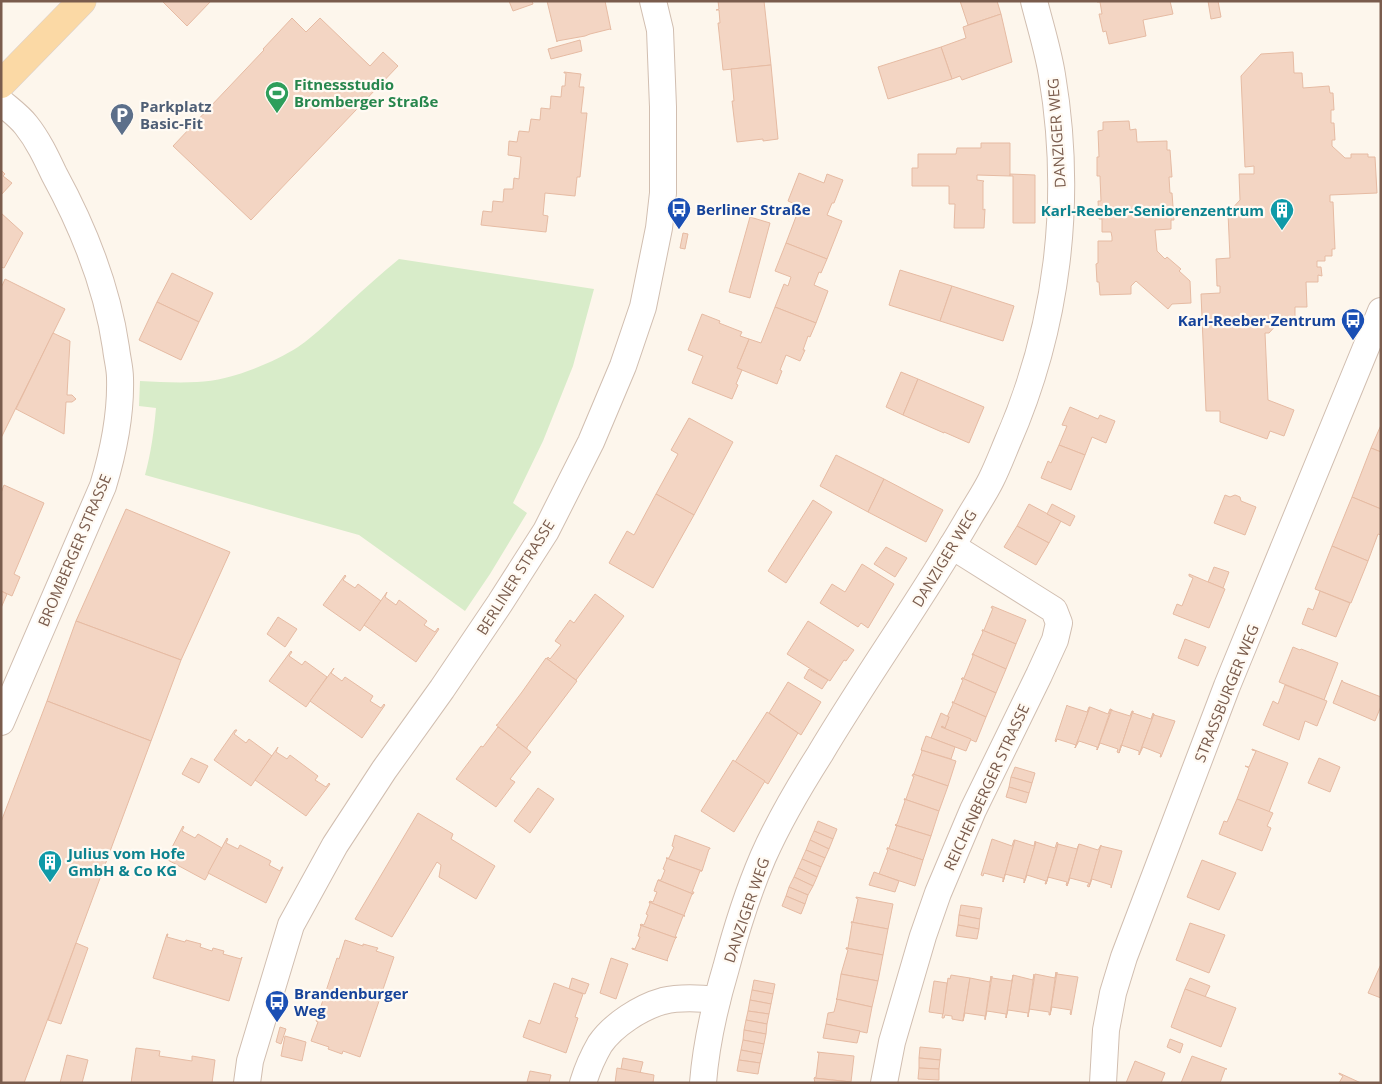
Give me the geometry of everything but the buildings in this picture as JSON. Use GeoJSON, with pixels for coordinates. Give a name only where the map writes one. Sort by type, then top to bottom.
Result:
{"type":"FeatureCollection","features":[{"type":"Feature","properties":{"kind":"main road"},"geometry":{"type":"LineString","coordinates":[[1,84],[82,1]]}},
{"type":"Feature","properties":{"kind":"street","name":"BERLINER STRASSE"},"geometry":{"type":"LineString","coordinates":[[247,1083],[254,1046],[291,925],[340,836],[442,689],[546,532],[591,442],[623,366],[643,307],[659,228],[663,193],[663,107],[660,30],[654,1]]}},
{"type":"Feature","properties":{"kind":"street","name":"DANZIGER WEG"},"geometry":{"type":"LineString","coordinates":[[703,1083],[707,1050],[717,1000],[738,924],[763,856],[793,798],[848,706],[883,655],[952,546],[991,479],[1031,382],[1051,307],[1055,278],[1060,230],[1061,163],[1052,73],[1034,1]]}},
{"type":"Feature","properties":{"kind":"street","name":"BROMBERGER STRASSE"},"geometry":{"type":"LineString","coordinates":[[1,102],[26,124],[62,188],[91,250],[104,291],[114,333],[120,377],[113,451],[104,486],[1,722]]}},
{"type":"Feature","properties":{"kind":"street","name":"STRASSBURGER WEG"},"geometry":{"type":"LineString","coordinates":[[1103,1083],[1106,1030],[1113,993],[1124,957],[1227,686],[1381,311]]}},
{"type":"Feature","properties":{"kind":"street","name":"REICHENBERGER STRASSE"},"geometry":{"type":"LineString","coordinates":[[884,1083],[898,1024],[923,936],[938,892],[973,810],[1039,675],[1059,623],[1054,610],[952,546]]}},
{"type":"Feature","properties":{"kind":"street"},"geometry":{"type":"LineString","coordinates":[[583,1083],[588,1068],[601,1043],[621,1022],[663,1002],[702,998],[717,1000]]}},
{"type":"Feature","properties":{"kind":"green space"},"geometry":{"type":"Polygon","coordinates":[[[399,259],[594,289],[573,366],[543,441],[513,503],[527,513],[465,611],[359,535],[145,475],[152,442],[156,408],[139,406],[140,381],[209,381],[236,375],[275,360],[312,337],[399,259]]]}},
{"type":"Feature","properties":{"kind":"place","name":"Fitnessstudio Bromberger Straße"},"geometry":{"type":"Point","coordinates":[277,114]}},
{"type":"Feature","properties":{"kind":"place","name":"Parkplatz Basic-Fit"},"geometry":{"type":"Point","coordinates":[122,136]}},
{"type":"Feature","properties":{"kind":"place","name":"Berliner Straße"},"geometry":{"type":"Point","coordinates":[679,230]}},
{"type":"Feature","properties":{"kind":"place","name":"Karl-Reeber-Seniorenzentrum"},"geometry":{"type":"Point","coordinates":[1282,231]}},
{"type":"Feature","properties":{"kind":"place","name":"Karl-Reeber-Zentrum"},"geometry":{"type":"Point","coordinates":[1353,341]}},
{"type":"Feature","properties":{"kind":"place","name":"Julius vom Hofe GmbH & Co KG"},"geometry":{"type":"Point","coordinates":[50,883]}},
{"type":"Feature","properties":{"kind":"place","name":"Brandenburger Weg"},"geometry":{"type":"Point","coordinates":[277,1023]}}]}
